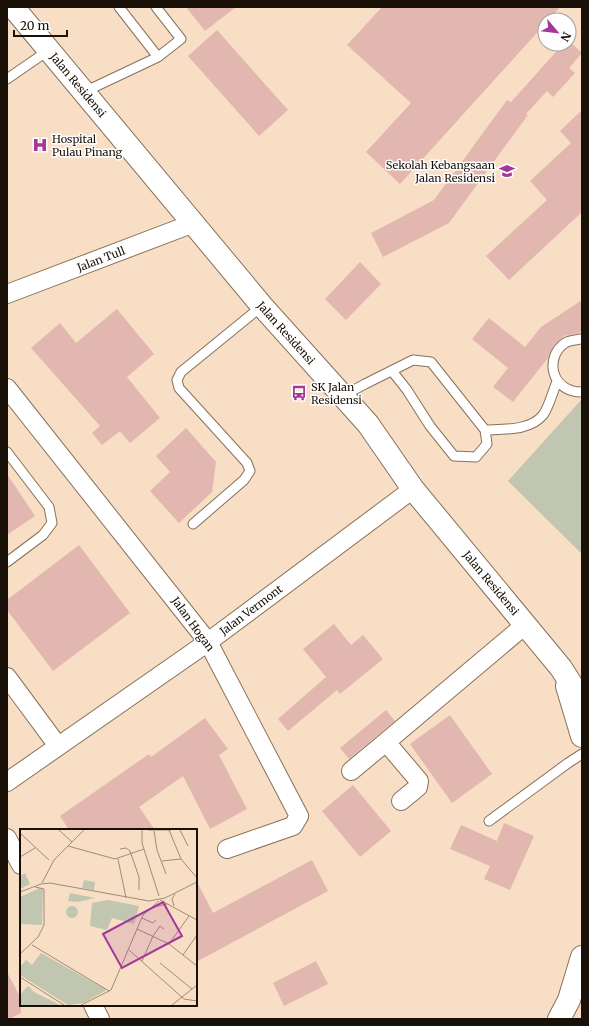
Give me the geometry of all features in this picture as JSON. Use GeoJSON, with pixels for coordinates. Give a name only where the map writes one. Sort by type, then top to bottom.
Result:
{"type":"FeatureCollection","features":[{"type":"Feature","properties":{"kind":"main road","name":"Jalan Residensi"},"geometry":{"type":"LineString","coordinates":[[13,7],[262,306],[368,424],[413,489],[561,668],[582,701]]}},
{"type":"Feature","properties":{"kind":"main road"},"geometry":{"type":"LineString","coordinates":[[561,668],[582,694]]}},
{"type":"Feature","properties":{"kind":"main road"},"geometry":{"type":"LineString","coordinates":[[561,668],[582,736]]}},
{"type":"Feature","properties":{"kind":"main road"},"geometry":{"type":"LineString","coordinates":[[559,1019],[569,1000],[582,957]]}},
{"type":"Feature","properties":{"kind":"street","name":"Jalan Tull"},"geometry":{"type":"LineString","coordinates":[[7,294],[194,223]]}},
{"type":"Feature","properties":{"kind":"street","name":"Jalan Hogan"},"geometry":{"type":"LineString","coordinates":[[7,388],[208,642],[299,816],[293,826],[227,849]]}},
{"type":"Feature","properties":{"kind":"street","name":"Jalan Vermont"},"geometry":{"type":"LineString","coordinates":[[7,782],[208,642],[413,489]]}},
{"type":"Feature","properties":{"kind":"street"},"geometry":{"type":"LineString","coordinates":[[351,771],[525,625]]}},
{"type":"Feature","properties":{"kind":"street"},"geometry":{"type":"LineString","coordinates":[[7,678],[58,746]]}},
{"type":"Feature","properties":{"kind":"street"},"geometry":{"type":"LineString","coordinates":[[386,742],[418,781],[418,788],[400,802]]}},
{"type":"Feature","properties":{"kind":"street"},"geometry":{"type":"LineString","coordinates":[[7,838],[20,863]]}},
{"type":"Feature","properties":{"kind":"street"},"geometry":{"type":"LineString","coordinates":[[94,1006],[100,1019]]}},
{"type":"Feature","properties":{"kind":"lane"},"geometry":{"type":"LineString","coordinates":[[119,7],[158,57]]}},
{"type":"Feature","properties":{"kind":"lane"},"geometry":{"type":"LineString","coordinates":[[84,92],[158,57],[182,39],[156,7]]}},
{"type":"Feature","properties":{"kind":"lane"},"geometry":{"type":"LineString","coordinates":[[7,79],[49,50]]}},
{"type":"Feature","properties":{"kind":"lane"},"geometry":{"type":"LineString","coordinates":[[193,524],[244,480],[250,471],[248,463],[178,388],[177,380],[181,372],[262,306]]}},
{"type":"Feature","properties":{"kind":"lane"},"geometry":{"type":"LineString","coordinates":[[582,339],[566,342],[556,352],[552,367],[557,381],[566,389],[582,392]]}},
{"type":"Feature","properties":{"kind":"lane"},"geometry":{"type":"LineString","coordinates":[[343,396],[413,360],[431,362],[485,430],[487,444],[476,456],[454,456],[430,426],[407,390],[392,371]]}},
{"type":"Feature","properties":{"kind":"lane"},"geometry":{"type":"LineString","coordinates":[[485,430],[517,428],[535,423],[544,414],[557,381]]}},
{"type":"Feature","properties":{"kind":"lane"},"geometry":{"type":"LineString","coordinates":[[7,452],[49,507],[52,523],[44,536],[7,562]]}},
{"type":"Feature","properties":{"kind":"lane"},"geometry":{"type":"LineString","coordinates":[[489,821],[582,754]]}},
{"type":"Feature","properties":{"kind":"green space"},"geometry":{"type":"Polygon","coordinates":[[[582,399],[582,554],[508,481],[582,399]]]}},
{"type":"Feature","properties":{"kind":"building"},"geometry":{"type":"Polygon","coordinates":[[[186,7],[236,7],[205,31],[186,7]]]}},
{"type":"Feature","properties":{"kind":"building"},"geometry":{"type":"Polygon","coordinates":[[[382,7],[560,7],[556,12],[537,12],[537,33],[400,184],[366,152],[411,103],[347,45],[382,7]]]}},
{"type":"Feature","properties":{"kind":"building"},"geometry":{"type":"Polygon","coordinates":[[[217,30],[288,110],[259,136],[188,56],[217,30]]]}},
{"type":"Feature","properties":{"kind":"building"},"geometry":{"type":"Polygon","coordinates":[[[577,48],[582,53],[569,68],[575,73],[553,97],[547,91],[526,114],[528,115],[449,223],[383,257],[371,233],[434,200],[507,100],[511,102],[556,52],[577,52],[577,48]]]}},
{"type":"Feature","properties":{"kind":"building"},"geometry":{"type":"Polygon","coordinates":[[[582,110],[582,212],[509,280],[486,256],[547,200],[530,181],[571,143],[560,131],[582,110]]]}},
{"type":"Feature","properties":{"kind":"building"},"geometry":{"type":"Polygon","coordinates":[[[360,262],[381,284],[346,320],[325,299],[360,262]]]}},
{"type":"Feature","properties":{"kind":"building"},"geometry":{"type":"Polygon","coordinates":[[[582,300],[582,331],[564,336],[555,344],[548,358],[513,402],[493,387],[508,368],[472,339],[489,318],[525,347],[541,327],[582,300]]]}},
{"type":"Feature","properties":{"kind":"building"},"geometry":{"type":"Polygon","coordinates":[[[117,309],[154,354],[127,377],[160,418],[130,443],[120,431],[102,445],[92,433],[100,426],[31,348],[60,323],[76,343],[117,309]]]}},
{"type":"Feature","properties":{"kind":"building"},"geometry":{"type":"Polygon","coordinates":[[[186,428],[216,462],[212,492],[179,523],[150,491],[170,472],[156,456],[186,428]]]}},
{"type":"Feature","properties":{"kind":"building"},"geometry":{"type":"Polygon","coordinates":[[[7,474],[35,516],[7,535],[7,474]]]}},
{"type":"Feature","properties":{"kind":"building"},"geometry":{"type":"Polygon","coordinates":[[[79,545],[130,613],[53,671],[7,610],[7,600],[79,545]]]}},
{"type":"Feature","properties":{"kind":"building"},"geometry":{"type":"Polygon","coordinates":[[[334,624],[351,645],[363,635],[383,659],[340,694],[337,690],[288,731],[278,719],[326,677],[303,649],[334,624]]]}},
{"type":"Feature","properties":{"kind":"building"},"geometry":{"type":"Polygon","coordinates":[[[386,710],[395,721],[349,759],[340,748],[386,710]]]}},
{"type":"Feature","properties":{"kind":"building"},"geometry":{"type":"Polygon","coordinates":[[[450,715],[492,774],[452,803],[410,744],[450,715]]]}},
{"type":"Feature","properties":{"kind":"building"},"geometry":{"type":"Polygon","coordinates":[[[205,718],[228,749],[219,755],[247,809],[210,829],[183,776],[139,807],[154,829],[68,829],[60,816],[149,754],[151,757],[205,718]]]}},
{"type":"Feature","properties":{"kind":"building"},"geometry":{"type":"Polygon","coordinates":[[[353,785],[391,831],[360,857],[322,811],[353,785]]]}},
{"type":"Feature","properties":{"kind":"building"},"geometry":{"type":"Polygon","coordinates":[[[504,823],[534,836],[510,890],[484,879],[490,866],[450,849],[461,825],[497,841],[504,823]]]}},
{"type":"Feature","properties":{"kind":"building"},"geometry":{"type":"Polygon","coordinates":[[[312,860],[328,891],[197,961],[197,882],[213,913],[312,860]]]}},
{"type":"Feature","properties":{"kind":"building"},"geometry":{"type":"Polygon","coordinates":[[[316,961],[328,984],[284,1006],[273,983],[316,961]]]}},
{"type":"Feature","properties":{"kind":"building"},"geometry":{"type":"Polygon","coordinates":[[[7,972],[20,997],[21,1013],[7,1019],[7,972]]]}},
{"type":"Feature","properties":{"kind":"place","name":"Hospital Pulau Pinang"},"geometry":{"type":"Point","coordinates":[40,145]}},
{"type":"Feature","properties":{"kind":"place","name":"Sekolah Kebangsaan Jalan Residensi"},"geometry":{"type":"Point","coordinates":[507,171]}},
{"type":"Feature","properties":{"kind":"place","name":"SK Jalan Residensi"},"geometry":{"type":"Point","coordinates":[299,393]}}]}
